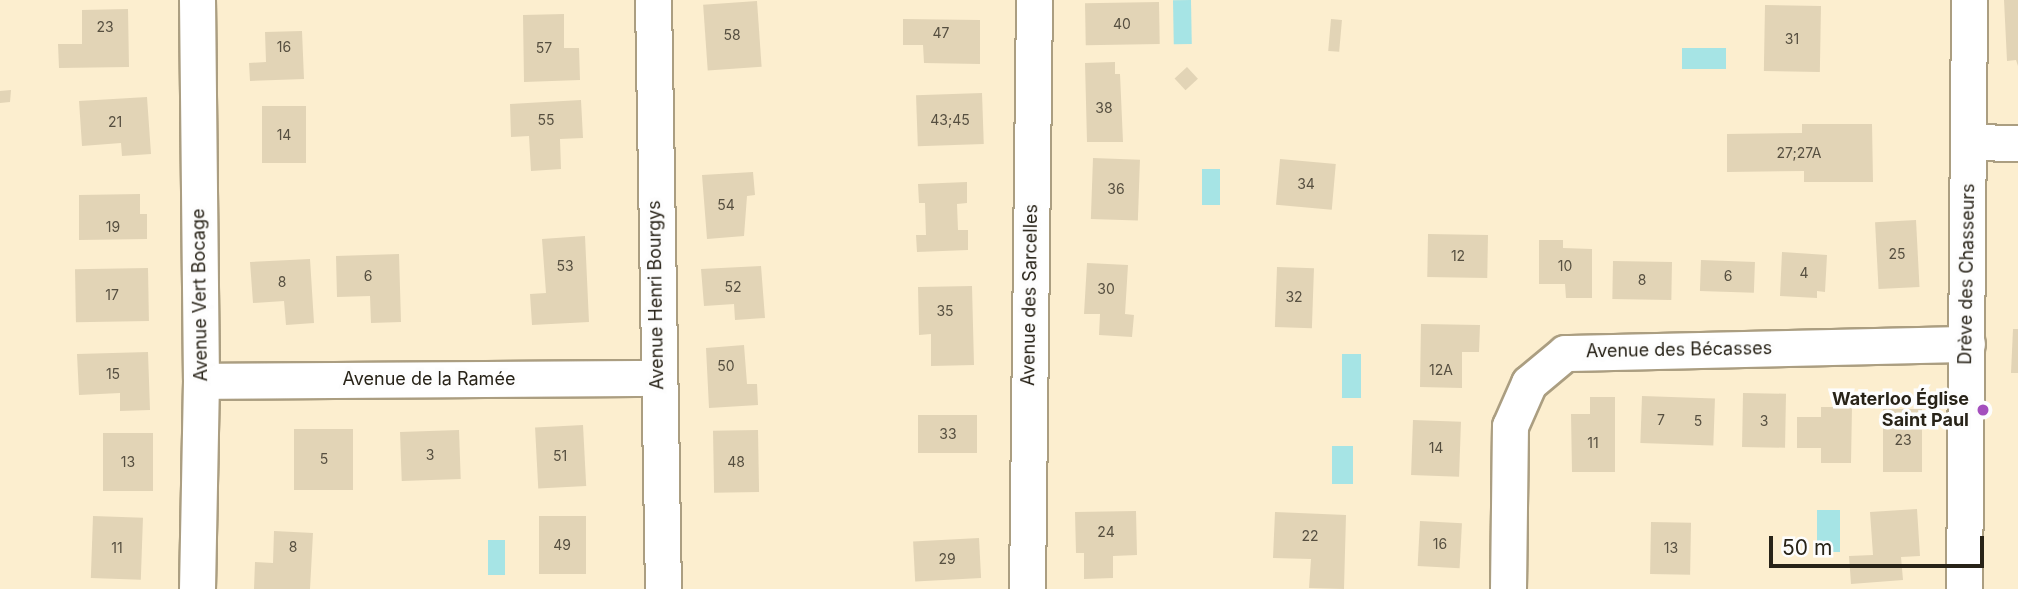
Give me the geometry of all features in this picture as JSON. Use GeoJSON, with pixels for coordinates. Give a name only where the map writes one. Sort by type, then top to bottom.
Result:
{"type":"FeatureCollection","features":[{"type":"Feature","properties":{"kind":"street","name":"Avenue Vert Bocage"},"geometry":{"type":"LineString","coordinates":[[197,0],[201,381],[197,589]]}},
{"type":"Feature","properties":{"kind":"street","name":"Avenue Henri Bourgys"},"geometry":{"type":"LineString","coordinates":[[653,0],[656,378],[663,589]]}},
{"type":"Feature","properties":{"kind":"street","name":"Avenue des Sarcelles"},"geometry":{"type":"LineString","coordinates":[[1027,589],[1034,0]]}},
{"type":"Feature","properties":{"kind":"street","name":"Drève des Chasseurs"},"geometry":{"type":"LineString","coordinates":[[1964,589],[1969,0]]}},
{"type":"Feature","properties":{"kind":"street"},"geometry":{"type":"LineString","coordinates":[[1968,142],[2018,143]]}},
{"type":"Feature","properties":{"kind":"street","name":"Avenue des Bécasses"},"geometry":{"type":"LineString","coordinates":[[1508,589],[1510,426],[1529,383],[1565,353],[1967,344]]}},
{"type":"Feature","properties":{"kind":"street","name":"Avenue de la Ramée"},"geometry":{"type":"LineString","coordinates":[[201,381],[656,378]]}},
{"type":"Feature","properties":{"kind":"water"},"geometry":{"type":"Polygon","coordinates":[[[1173,0],[1191,0],[1192,44],[1174,44],[1173,0]]]}},
{"type":"Feature","properties":{"kind":"water"},"geometry":{"type":"Polygon","coordinates":[[[1682,48],[1726,48],[1726,69],[1682,69],[1682,48]]]}},
{"type":"Feature","properties":{"kind":"water"},"geometry":{"type":"Polygon","coordinates":[[[1202,169],[1220,169],[1220,205],[1202,205],[1202,169]]]}},
{"type":"Feature","properties":{"kind":"water"},"geometry":{"type":"Polygon","coordinates":[[[1342,354],[1361,354],[1361,398],[1342,398],[1342,354]]]}},
{"type":"Feature","properties":{"kind":"water"},"geometry":{"type":"Polygon","coordinates":[[[1332,446],[1353,446],[1353,484],[1332,484],[1332,446]]]}},
{"type":"Feature","properties":{"kind":"water"},"geometry":{"type":"Polygon","coordinates":[[[1817,510],[1840,510],[1840,552],[1817,552],[1817,510]]]}},
{"type":"Feature","properties":{"kind":"water"},"geometry":{"type":"Polygon","coordinates":[[[488,540],[505,540],[505,575],[488,575],[488,540]]]}},
{"type":"Feature","properties":{"kind":"building"},"geometry":{"type":"Polygon","coordinates":[[[2004,0],[2018,0],[2018,66],[2016,60],[2007,61],[2004,0]]]}},
{"type":"Feature","properties":{"kind":"building"},"geometry":{"type":"Polygon","coordinates":[[[757,1],[762,67],[708,71],[703,5],[757,1]]]}},
{"type":"Feature","properties":{"kind":"building"},"geometry":{"type":"Polygon","coordinates":[[[1159,2],[1160,44],[1086,45],[1085,3],[1159,2]]]}},
{"type":"Feature","properties":{"kind":"building"},"geometry":{"type":"Polygon","coordinates":[[[1765,5],[1821,6],[1820,72],[1764,71],[1765,5]]]}},
{"type":"Feature","properties":{"kind":"building"},"geometry":{"type":"Polygon","coordinates":[[[128,9],[129,67],[59,68],[58,44],[82,44],[82,10],[128,9]]]}},
{"type":"Feature","properties":{"kind":"building"},"geometry":{"type":"Polygon","coordinates":[[[564,14],[564,48],[579,48],[580,80],[524,82],[523,15],[564,14]]]}},
{"type":"Feature","properties":{"kind":"building"},"geometry":{"type":"Polygon","coordinates":[[[903,19],[980,20],[980,64],[924,63],[923,45],[903,45],[903,19]]]}},
{"type":"Feature","properties":{"kind":"building"},"geometry":{"type":"Polygon","coordinates":[[[1331,19],[1342,20],[1339,52],[1328,51],[1331,19]]]}},
{"type":"Feature","properties":{"kind":"building"},"geometry":{"type":"Polygon","coordinates":[[[302,31],[304,79],[250,81],[249,63],[266,62],[265,32],[302,31]]]}},
{"type":"Feature","properties":{"kind":"building"},"geometry":{"type":"Polygon","coordinates":[[[1115,62],[1115,74],[1120,74],[1123,142],[1087,142],[1085,63],[1115,62]]]}},
{"type":"Feature","properties":{"kind":"building"},"geometry":{"type":"Polygon","coordinates":[[[1187,67],[1198,79],[1185,90],[1175,79],[1187,67]]]}},
{"type":"Feature","properties":{"kind":"building"},"geometry":{"type":"Polygon","coordinates":[[[11,90],[10,102],[0,103],[0,91],[11,90]]]}},
{"type":"Feature","properties":{"kind":"building"},"geometry":{"type":"Polygon","coordinates":[[[982,93],[984,144],[918,146],[916,95],[982,93]]]}},
{"type":"Feature","properties":{"kind":"building"},"geometry":{"type":"Polygon","coordinates":[[[147,97],[151,154],[122,156],[121,143],[82,146],[79,101],[147,97]]]}},
{"type":"Feature","properties":{"kind":"building"},"geometry":{"type":"Polygon","coordinates":[[[581,100],[583,138],[560,139],[561,169],[531,171],[529,136],[511,137],[510,104],[581,100]]]}},
{"type":"Feature","properties":{"kind":"building"},"geometry":{"type":"Polygon","coordinates":[[[262,106],[306,106],[306,163],[262,163],[262,106]]]}},
{"type":"Feature","properties":{"kind":"building"},"geometry":{"type":"Polygon","coordinates":[[[1802,124],[1872,124],[1873,182],[1804,182],[1804,171],[1727,172],[1727,134],[1802,133],[1802,124]]]}},
{"type":"Feature","properties":{"kind":"building"},"geometry":{"type":"Polygon","coordinates":[[[1093,158],[1140,160],[1138,221],[1091,219],[1093,158]]]}},
{"type":"Feature","properties":{"kind":"building"},"geometry":{"type":"Polygon","coordinates":[[[1280,159],[1336,164],[1332,210],[1276,205],[1280,159]]]}},
{"type":"Feature","properties":{"kind":"building"},"geometry":{"type":"Polygon","coordinates":[[[753,172],[755,195],[747,196],[744,236],[707,239],[702,175],[753,172]]]}},
{"type":"Feature","properties":{"kind":"building"},"geometry":{"type":"Polygon","coordinates":[[[967,182],[967,203],[957,204],[958,230],[968,230],[968,250],[917,252],[916,235],[926,235],[925,203],[919,203],[918,184],[967,182]]]}},
{"type":"Feature","properties":{"kind":"building"},"geometry":{"type":"Polygon","coordinates":[[[140,194],[140,214],[147,214],[147,239],[79,240],[79,195],[140,194]]]}},
{"type":"Feature","properties":{"kind":"building"},"geometry":{"type":"Polygon","coordinates":[[[1916,220],[1920,287],[1879,289],[1875,222],[1916,220]]]}},
{"type":"Feature","properties":{"kind":"building"},"geometry":{"type":"Polygon","coordinates":[[[1428,234],[1488,235],[1487,278],[1427,277],[1428,234]]]}},
{"type":"Feature","properties":{"kind":"building"},"geometry":{"type":"Polygon","coordinates":[[[585,236],[589,322],[532,325],[530,294],[546,293],[542,239],[585,236]]]}},
{"type":"Feature","properties":{"kind":"building"},"geometry":{"type":"Polygon","coordinates":[[[1539,240],[1563,240],[1563,248],[1592,249],[1592,298],[1566,298],[1565,284],[1539,284],[1539,240]]]}},
{"type":"Feature","properties":{"kind":"building"},"geometry":{"type":"Polygon","coordinates":[[[1782,252],[1827,255],[1825,292],[1817,291],[1817,298],[1780,296],[1782,252]]]}},
{"type":"Feature","properties":{"kind":"building"},"geometry":{"type":"Polygon","coordinates":[[[399,254],[401,322],[371,323],[370,296],[337,297],[336,256],[399,254]]]}},
{"type":"Feature","properties":{"kind":"building"},"geometry":{"type":"Polygon","coordinates":[[[310,259],[314,323],[286,325],[284,301],[253,303],[250,262],[310,259]]]}},
{"type":"Feature","properties":{"kind":"building"},"geometry":{"type":"Polygon","coordinates":[[[1701,260],[1755,262],[1754,293],[1700,291],[1701,260]]]}},
{"type":"Feature","properties":{"kind":"building"},"geometry":{"type":"Polygon","coordinates":[[[1613,261],[1672,262],[1671,300],[1612,299],[1613,261]]]}},
{"type":"Feature","properties":{"kind":"building"},"geometry":{"type":"Polygon","coordinates":[[[1087,263],[1128,265],[1125,314],[1134,315],[1132,337],[1099,335],[1100,314],[1084,314],[1087,263]]]}},
{"type":"Feature","properties":{"kind":"building"},"geometry":{"type":"Polygon","coordinates":[[[761,266],[765,318],[735,320],[734,304],[704,306],[701,269],[761,266]]]}},
{"type":"Feature","properties":{"kind":"building"},"geometry":{"type":"Polygon","coordinates":[[[1277,267],[1314,268],[1312,328],[1275,327],[1277,267]]]}},
{"type":"Feature","properties":{"kind":"building"},"geometry":{"type":"Polygon","coordinates":[[[148,268],[149,321],[76,322],[75,269],[148,268]]]}},
{"type":"Feature","properties":{"kind":"building"},"geometry":{"type":"Polygon","coordinates":[[[972,286],[974,365],[931,366],[931,334],[919,335],[918,287],[972,286]]]}},
{"type":"Feature","properties":{"kind":"building"},"geometry":{"type":"Polygon","coordinates":[[[1421,324],[1480,325],[1479,352],[1462,352],[1462,388],[1420,387],[1421,324]]]}},
{"type":"Feature","properties":{"kind":"building"},"geometry":{"type":"Polygon","coordinates":[[[2013,329],[2018,329],[2018,373],[2011,373],[2013,329]]]}},
{"type":"Feature","properties":{"kind":"building"},"geometry":{"type":"Polygon","coordinates":[[[744,345],[747,384],[757,384],[758,405],[709,408],[706,348],[744,345]]]}},
{"type":"Feature","properties":{"kind":"building"},"geometry":{"type":"Polygon","coordinates":[[[148,352],[150,410],[120,411],[120,393],[79,395],[77,354],[148,352]]]}},
{"type":"Feature","properties":{"kind":"building"},"geometry":{"type":"Polygon","coordinates":[[[1743,393],[1786,394],[1785,448],[1742,447],[1743,393]]]}},
{"type":"Feature","properties":{"kind":"building"},"geometry":{"type":"Polygon","coordinates":[[[1642,396],[1715,399],[1713,446],[1640,443],[1642,396]]]}},
{"type":"Feature","properties":{"kind":"building"},"geometry":{"type":"Polygon","coordinates":[[[1590,397],[1615,397],[1615,472],[1572,472],[1571,414],[1590,414],[1590,397]]]}},
{"type":"Feature","properties":{"kind":"building"},"geometry":{"type":"Polygon","coordinates":[[[1821,407],[1852,407],[1851,463],[1821,463],[1821,448],[1797,448],[1797,417],[1821,417],[1821,407]]]}},
{"type":"Feature","properties":{"kind":"building"},"geometry":{"type":"Polygon","coordinates":[[[1883,409],[1922,409],[1922,472],[1883,472],[1883,409]]]}},
{"type":"Feature","properties":{"kind":"building"},"geometry":{"type":"Polygon","coordinates":[[[918,415],[977,415],[977,453],[918,453],[918,415]]]}},
{"type":"Feature","properties":{"kind":"building"},"geometry":{"type":"Polygon","coordinates":[[[1413,420],[1461,422],[1459,477],[1411,475],[1413,420]]]}},
{"type":"Feature","properties":{"kind":"building"},"geometry":{"type":"Polygon","coordinates":[[[583,425],[586,486],[538,488],[535,428],[583,425]]]}},
{"type":"Feature","properties":{"kind":"building"},"geometry":{"type":"Polygon","coordinates":[[[294,429],[353,429],[353,490],[294,490],[294,429]]]}},
{"type":"Feature","properties":{"kind":"building"},"geometry":{"type":"Polygon","coordinates":[[[459,430],[461,479],[402,481],[400,432],[459,430]]]}},
{"type":"Feature","properties":{"kind":"building"},"geometry":{"type":"Polygon","coordinates":[[[758,430],[759,492],[714,493],[713,431],[758,430]]]}},
{"type":"Feature","properties":{"kind":"building"},"geometry":{"type":"Polygon","coordinates":[[[103,433],[153,433],[153,491],[103,491],[103,433]]]}},
{"type":"Feature","properties":{"kind":"building"},"geometry":{"type":"Polygon","coordinates":[[[1917,509],[1920,556],[1901,557],[1903,580],[1851,584],[1849,556],[1873,555],[1870,512],[1917,509]]]}},
{"type":"Feature","properties":{"kind":"building"},"geometry":{"type":"Polygon","coordinates":[[[1136,511],[1137,555],[1113,556],[1113,578],[1084,579],[1084,553],[1076,553],[1075,512],[1136,511]]]}},
{"type":"Feature","properties":{"kind":"building"},"geometry":{"type":"Polygon","coordinates":[[[1275,512],[1346,515],[1344,589],[1309,588],[1311,559],[1273,558],[1275,512]]]}},
{"type":"Feature","properties":{"kind":"building"},"geometry":{"type":"Polygon","coordinates":[[[93,516],[143,518],[141,580],[91,578],[93,516]]]}},
{"type":"Feature","properties":{"kind":"building"},"geometry":{"type":"Polygon","coordinates":[[[539,516],[586,516],[586,574],[539,574],[539,516]]]}},
{"type":"Feature","properties":{"kind":"building"},"geometry":{"type":"Polygon","coordinates":[[[1420,521],[1462,523],[1460,568],[1418,566],[1420,521]]]}},
{"type":"Feature","properties":{"kind":"building"},"geometry":{"type":"Polygon","coordinates":[[[1651,522],[1691,523],[1690,575],[1650,574],[1651,522]]]}},
{"type":"Feature","properties":{"kind":"building"},"geometry":{"type":"Polygon","coordinates":[[[274,531],[313,533],[310,589],[254,589],[255,562],[273,563],[274,531]]]}},
{"type":"Feature","properties":{"kind":"building"},"geometry":{"type":"Polygon","coordinates":[[[979,538],[981,578],[915,581],[913,541],[979,538]]]}},
{"type":"Feature","properties":{"kind":"place","name":"Waterloo Église Saint Paul"},"geometry":{"type":"Point","coordinates":[1983,410]}}]}
